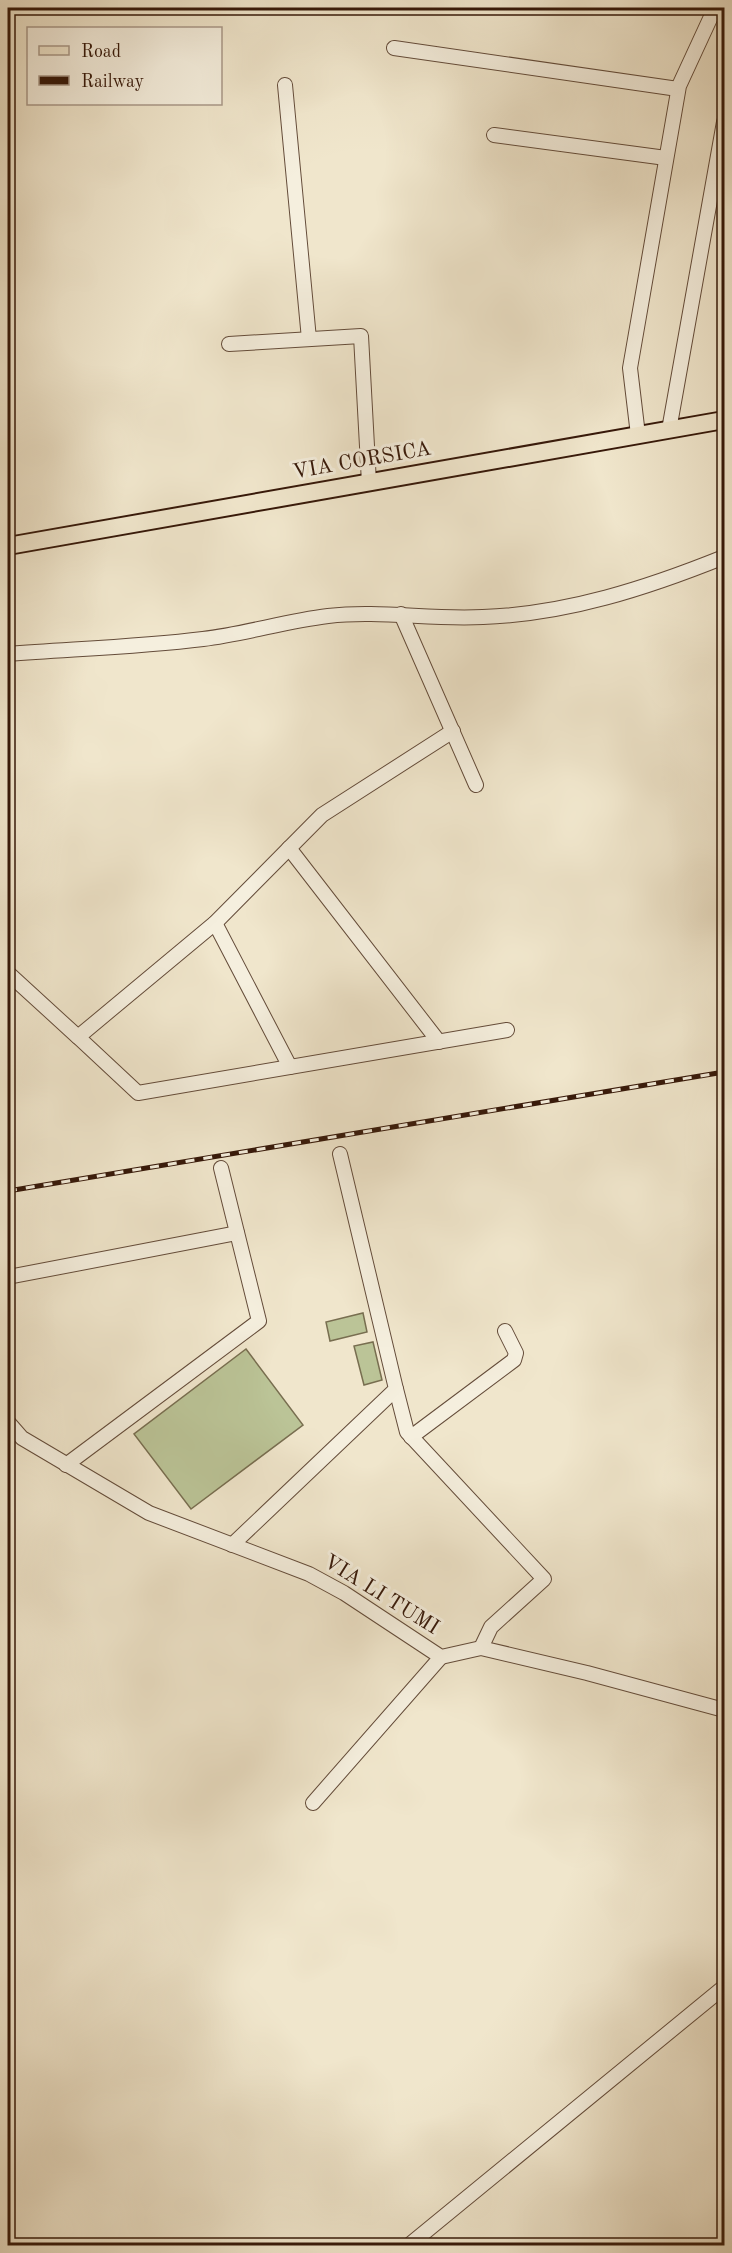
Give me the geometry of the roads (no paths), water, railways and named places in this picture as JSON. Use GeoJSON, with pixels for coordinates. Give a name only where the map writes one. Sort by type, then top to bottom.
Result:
{"type":"FeatureCollection","features":[{"type":"Feature","properties":{"kind":"main road","name":"VIA CORSICA"},"geometry":{"type":"LineString","coordinates":[[8,546],[724,420]]}},
{"type":"Feature","properties":{"kind":"street"},"geometry":{"type":"LineString","coordinates":[[638,435],[630,368],[678,89],[715,8]]}},
{"type":"Feature","properties":{"kind":"street"},"geometry":{"type":"LineString","coordinates":[[394,48],[678,89]]}},
{"type":"Feature","properties":{"kind":"street"},"geometry":{"type":"LineString","coordinates":[[285,85],[309,339]]}},
{"type":"Feature","properties":{"kind":"street"},"geometry":{"type":"LineString","coordinates":[[669,430],[724,122]]}},
{"type":"Feature","properties":{"kind":"street"},"geometry":{"type":"LineString","coordinates":[[494,135],[666,158]]}},
{"type":"Feature","properties":{"kind":"street"},"geometry":{"type":"LineString","coordinates":[[229,344],[361,336],[369,483]]}},
{"type":"Feature","properties":{"kind":"street"},"geometry":{"type":"LineString","coordinates":[[8,654],[204,639],[328,616],[401,614],[480,617],[534,614],[603,599],[684,573],[724,557]]}},
{"type":"Feature","properties":{"kind":"street"},"geometry":{"type":"LineString","coordinates":[[401,614],[476,785]]}},
{"type":"Feature","properties":{"kind":"street"},"geometry":{"type":"LineString","coordinates":[[78,1037],[215,923],[322,815],[453,731]]}},
{"type":"Feature","properties":{"kind":"street"},"geometry":{"type":"LineString","coordinates":[[289,848],[439,1042]]}},
{"type":"Feature","properties":{"kind":"street"},"geometry":{"type":"LineString","coordinates":[[215,923],[290,1067]]}},
{"type":"Feature","properties":{"kind":"street"},"geometry":{"type":"LineString","coordinates":[[8,973],[138,1093],[507,1030]]}},
{"type":"Feature","properties":{"kind":"street"},"geometry":{"type":"LineString","coordinates":[[340,1154],[407,1432],[544,1580],[491,1627],[482,1648]]}},
{"type":"Feature","properties":{"kind":"street"},"geometry":{"type":"LineString","coordinates":[[66,1465],[259,1321],[221,1168]]}},
{"type":"Feature","properties":{"kind":"street"},"geometry":{"type":"LineString","coordinates":[[8,1277],[237,1233]]}},
{"type":"Feature","properties":{"kind":"street"},"geometry":{"type":"LineString","coordinates":[[411,1437],[514,1360],[516,1353],[505,1331]]}},
{"type":"Feature","properties":{"kind":"street"},"geometry":{"type":"LineString","coordinates":[[232,1545],[396,1389]]}},
{"type":"Feature","properties":{"kind":"street","name":"VIA LI TUMI"},"geometry":{"type":"LineString","coordinates":[[8,1422],[22,1438],[149,1513],[318,1579],[441,1657],[482,1648],[587,1673],[724,1710]]}},
{"type":"Feature","properties":{"kind":"street"},"geometry":{"type":"LineString","coordinates":[[313,1803],[441,1657]]}},
{"type":"Feature","properties":{"kind":"street"},"geometry":{"type":"LineString","coordinates":[[408,2246],[724,1987]]}},
{"type":"Feature","properties":{"kind":"railway"},"geometry":{"type":"LineString","coordinates":[[8,1191],[724,1072]]}}]}
